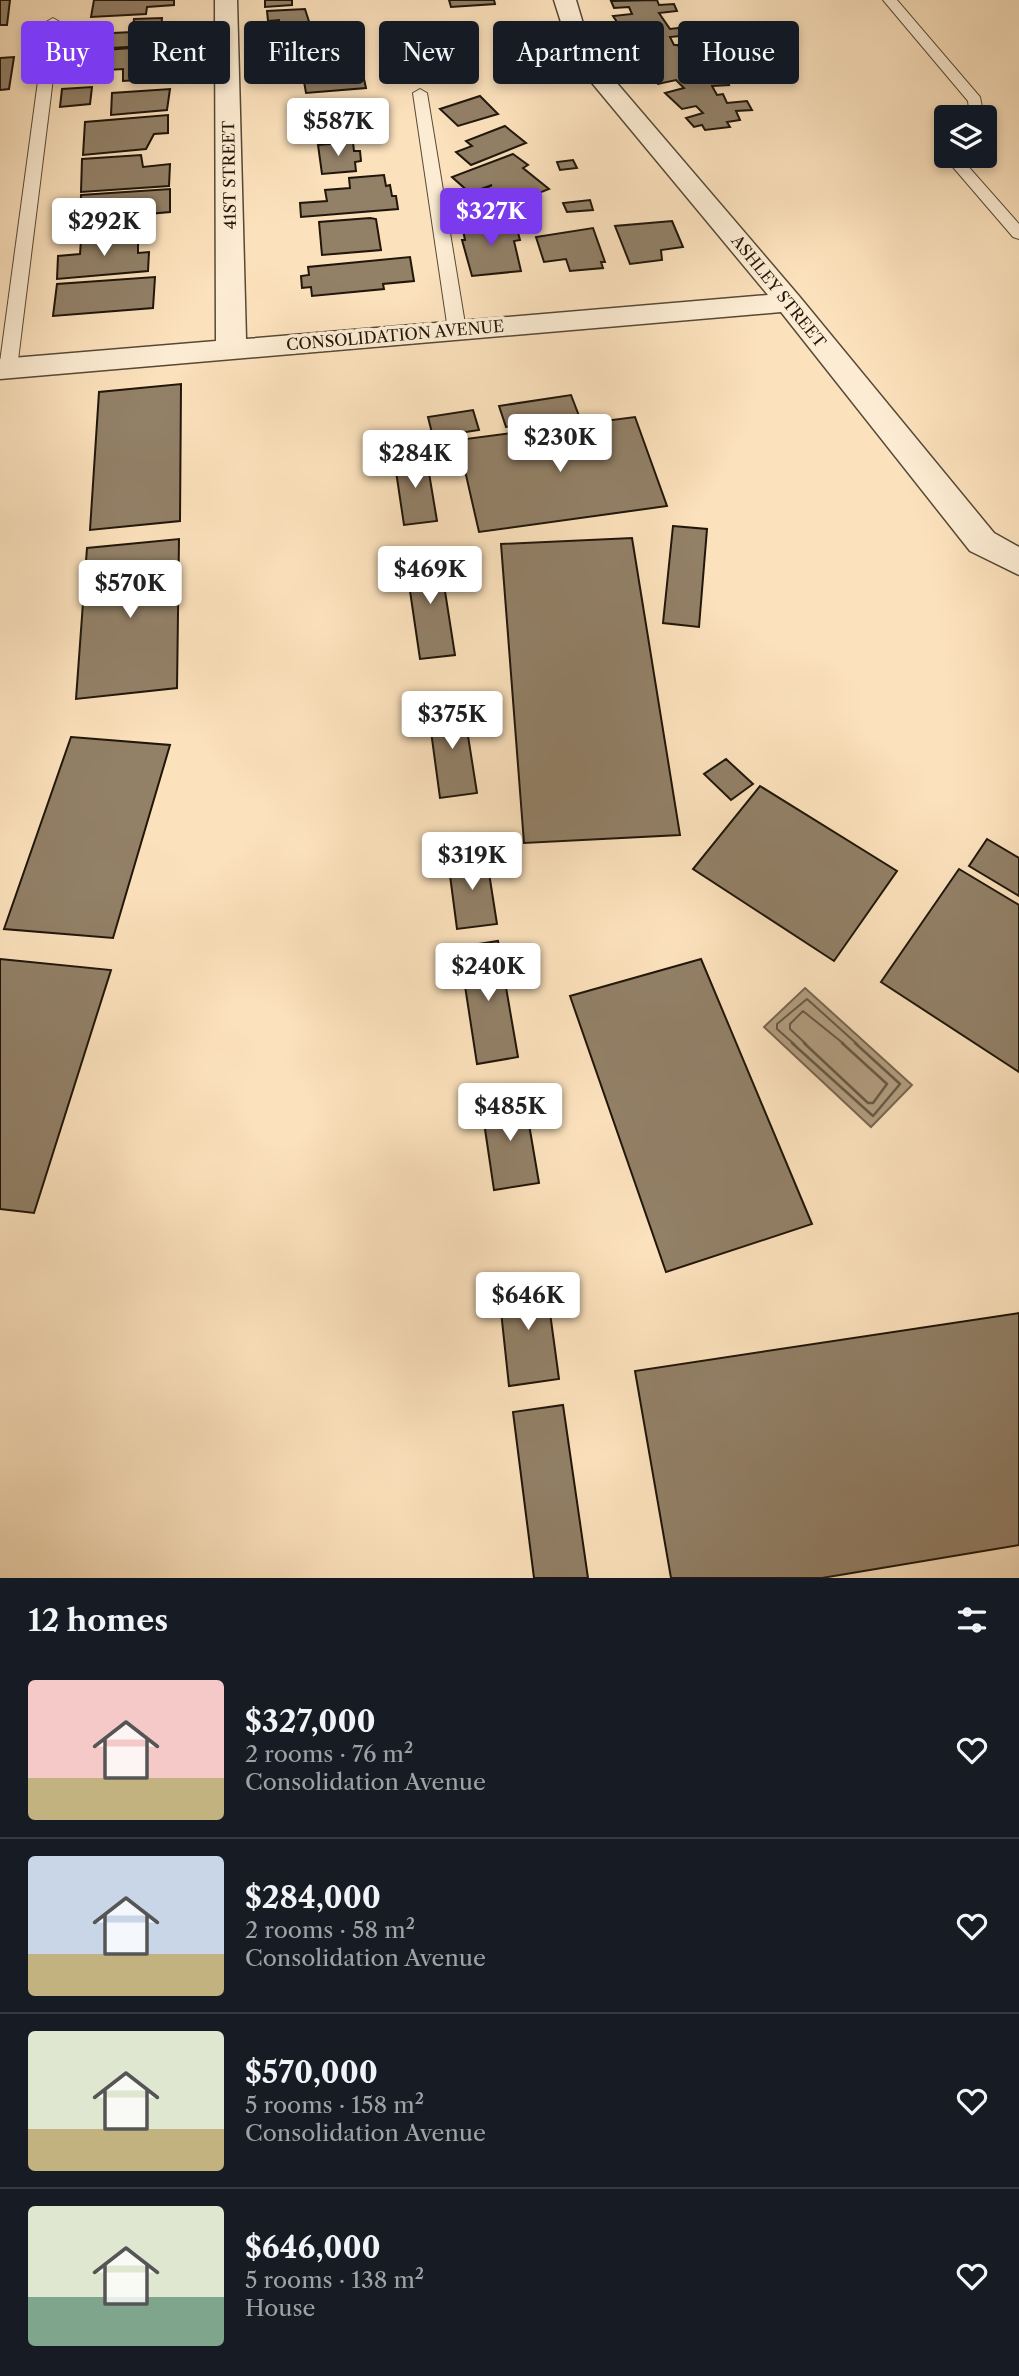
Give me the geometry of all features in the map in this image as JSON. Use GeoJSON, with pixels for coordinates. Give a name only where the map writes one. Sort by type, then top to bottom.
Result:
{"type":"FeatureCollection","features":[{"type":"Feature","properties":{"kind":"street","name":"41ST STREET"},"geometry":{"type":"LineString","coordinates":[[226,0],[231,349]]}},
{"type":"Feature","properties":{"kind":"street","name":"ASHLEY STREET"},"geometry":{"type":"LineString","coordinates":[[565,0],[581,55],[789,302],[982,542],[1019,562]]}},
{"type":"Feature","properties":{"kind":"street","name":"CONSOLIDATION AVENUE"},"geometry":{"type":"LineString","coordinates":[[4,368],[789,302]]}},
{"type":"Feature","properties":{"kind":"lane"},"geometry":{"type":"LineString","coordinates":[[890,0],[975,100],[976,105]]}},
{"type":"Feature","properties":{"kind":"lane"},"geometry":{"type":"LineString","coordinates":[[4,368],[44,84]]}},
{"type":"Feature","properties":{"kind":"lane"},"geometry":{"type":"LineString","coordinates":[[420,93],[457,330]]}},
{"type":"Feature","properties":{"kind":"lane"},"geometry":{"type":"LineString","coordinates":[[961,168],[1019,234]]}},
{"type":"Feature","properties":{"kind":"water"},"geometry":{"type":"Polygon","coordinates":[[[805,988],[912,1085],[871,1127],[764,1027],[805,988]]]}},
{"type":"Feature","properties":{"kind":"building"},"geometry":{"type":"Polygon","coordinates":[[[0,0],[10,0],[7,25],[0,25],[0,0]]]}},
{"type":"Feature","properties":{"kind":"building"},"geometry":{"type":"Polygon","coordinates":[[[94,0],[174,0],[174,5],[147,7],[146,14],[91,17],[94,0]]]}},
{"type":"Feature","properties":{"kind":"building"},"geometry":{"type":"Polygon","coordinates":[[[265,0],[292,0],[292,5],[265,7],[265,0]]]}},
{"type":"Feature","properties":{"kind":"building"},"geometry":{"type":"Polygon","coordinates":[[[449,0],[494,0],[495,4],[451,7],[449,0]]]}},
{"type":"Feature","properties":{"kind":"building"},"geometry":{"type":"Polygon","coordinates":[[[657,0],[659,5],[674,4],[677,11],[659,13],[670,29],[678,28],[678,36],[670,37],[674,45],[678,45],[678,82],[664,83],[664,21],[616,21],[613,16],[632,14],[629,7],[614,8],[611,1],[657,0]]]}},
{"type":"Feature","properties":{"kind":"building"},"geometry":{"type":"Polygon","coordinates":[[[305,9],[309,21],[268,21],[267,11],[305,9]]]}},
{"type":"Feature","properties":{"kind":"building"},"geometry":{"type":"Polygon","coordinates":[[[162,18],[162,21],[134,19],[162,18]]]}},
{"type":"Feature","properties":{"kind":"building"},"geometry":{"type":"Polygon","coordinates":[[[128,32],[128,47],[114,48],[114,33],[128,32]]]}},
{"type":"Feature","properties":{"kind":"building"},"geometry":{"type":"Polygon","coordinates":[[[128,48],[128,81],[123,81],[123,69],[114,70],[114,49],[128,48]]]}},
{"type":"Feature","properties":{"kind":"building"},"geometry":{"type":"Polygon","coordinates":[[[14,57],[9,89],[0,90],[0,58],[14,57]]]}},
{"type":"Feature","properties":{"kind":"building"},"geometry":{"type":"Polygon","coordinates":[[[304,84],[365,84],[366,88],[306,93],[304,84]]]}},
{"type":"Feature","properties":{"kind":"building"},"geometry":{"type":"Polygon","coordinates":[[[680,84],[729,84],[712,86],[717,95],[723,94],[727,103],[747,101],[752,110],[736,111],[740,120],[727,122],[730,127],[705,130],[702,125],[694,127],[686,118],[703,113],[696,106],[682,109],[665,93],[684,88],[680,84]]]}},
{"type":"Feature","properties":{"kind":"building"},"geometry":{"type":"Polygon","coordinates":[[[92,87],[90,104],[60,107],[62,89],[92,87]]]}},
{"type":"Feature","properties":{"kind":"building"},"geometry":{"type":"Polygon","coordinates":[[[170,89],[167,110],[111,115],[112,93],[170,89]]]}},
{"type":"Feature","properties":{"kind":"building"},"geometry":{"type":"Polygon","coordinates":[[[480,96],[498,114],[458,126],[440,109],[480,96]]]}},
{"type":"Feature","properties":{"kind":"building"},"geometry":{"type":"Polygon","coordinates":[[[360,103],[362,111],[367,111],[369,122],[363,123],[365,130],[328,133],[324,106],[360,103]]]}},
{"type":"Feature","properties":{"kind":"building"},"geometry":{"type":"Polygon","coordinates":[[[168,115],[168,133],[154,134],[146,149],[83,155],[85,122],[168,115]]]}},
{"type":"Feature","properties":{"kind":"building"},"geometry":{"type":"Polygon","coordinates":[[[505,126],[526,143],[471,165],[456,152],[472,146],[466,141],[505,126]]]}},
{"type":"Feature","properties":{"kind":"building"},"geometry":{"type":"Polygon","coordinates":[[[353,142],[354,151],[360,151],[361,161],[355,162],[356,171],[322,174],[318,145],[353,142]]]}},
{"type":"Feature","properties":{"kind":"building"},"geometry":{"type":"Polygon","coordinates":[[[513,154],[528,165],[523,168],[549,189],[506,206],[484,189],[492,185],[470,193],[452,177],[513,154]]]}},
{"type":"Feature","properties":{"kind":"building"},"geometry":{"type":"Polygon","coordinates":[[[141,155],[143,167],[170,164],[169,186],[81,192],[82,159],[141,155]]]}},
{"type":"Feature","properties":{"kind":"building"},"geometry":{"type":"Polygon","coordinates":[[[573,160],[577,168],[560,170],[557,162],[573,160]]]}},
{"type":"Feature","properties":{"kind":"building"},"geometry":{"type":"Polygon","coordinates":[[[384,175],[386,186],[390,185],[392,196],[396,196],[398,209],[301,217],[300,203],[327,201],[325,190],[350,188],[349,178],[384,175]]]}},
{"type":"Feature","properties":{"kind":"building"},"geometry":{"type":"Polygon","coordinates":[[[170,189],[170,212],[148,214],[147,230],[80,235],[81,195],[170,189]]]}},
{"type":"Feature","properties":{"kind":"building"},"geometry":{"type":"Polygon","coordinates":[[[590,200],[593,210],[567,212],[563,203],[590,200]]]}},
{"type":"Feature","properties":{"kind":"building"},"geometry":{"type":"Polygon","coordinates":[[[376,219],[381,250],[322,255],[319,222],[376,219]]]}},
{"type":"Feature","properties":{"kind":"building"},"geometry":{"type":"Polygon","coordinates":[[[509,221],[511,229],[517,229],[520,240],[514,241],[521,271],[472,276],[462,240],[465,240],[462,225],[509,221]]]}},
{"type":"Feature","properties":{"kind":"building"},"geometry":{"type":"Polygon","coordinates":[[[672,221],[683,247],[661,250],[662,260],[630,264],[615,226],[672,221]]]}},
{"type":"Feature","properties":{"kind":"building"},"geometry":{"type":"Polygon","coordinates":[[[593,228],[605,262],[601,262],[603,268],[570,271],[566,259],[544,262],[536,237],[593,228]]]}},
{"type":"Feature","properties":{"kind":"building"},"geometry":{"type":"Polygon","coordinates":[[[138,235],[138,253],[149,252],[148,271],[57,279],[58,256],[80,254],[81,240],[138,235]]]}},
{"type":"Feature","properties":{"kind":"building"},"geometry":{"type":"Polygon","coordinates":[[[410,257],[414,281],[383,284],[384,289],[312,296],[311,287],[302,288],[301,276],[309,275],[308,267],[410,257]]]}},
{"type":"Feature","properties":{"kind":"building"},"geometry":{"type":"Polygon","coordinates":[[[155,277],[153,308],[53,316],[57,284],[155,277]]]}},
{"type":"Feature","properties":{"kind":"building"},"geometry":{"type":"Polygon","coordinates":[[[181,384],[180,521],[90,530],[99,392],[181,384]]]}},
{"type":"Feature","properties":{"kind":"building"},"geometry":{"type":"Polygon","coordinates":[[[571,395],[579,416],[506,427],[499,406],[571,395]]]}},
{"type":"Feature","properties":{"kind":"building"},"geometry":{"type":"Polygon","coordinates":[[[473,410],[479,430],[433,437],[428,417],[473,410]]]}},
{"type":"Feature","properties":{"kind":"building"},"geometry":{"type":"Polygon","coordinates":[[[635,417],[667,506],[479,532],[458,440],[635,417]]]}},
{"type":"Feature","properties":{"kind":"building"},"geometry":{"type":"Polygon","coordinates":[[[426,455],[437,521],[404,525],[394,458],[426,455]]]}},
{"type":"Feature","properties":{"kind":"building"},"geometry":{"type":"Polygon","coordinates":[[[673,526],[707,529],[699,627],[663,623],[673,526]]]}},
{"type":"Feature","properties":{"kind":"building"},"geometry":{"type":"Polygon","coordinates":[[[632,538],[680,835],[524,843],[501,544],[632,538]]]}},
{"type":"Feature","properties":{"kind":"building"},"geometry":{"type":"Polygon","coordinates":[[[179,539],[177,688],[76,699],[87,548],[179,539]]]}},
{"type":"Feature","properties":{"kind":"building"},"geometry":{"type":"Polygon","coordinates":[[[439,553],[455,655],[420,659],[405,557],[439,553]]]}},
{"type":"Feature","properties":{"kind":"building"},"geometry":{"type":"Polygon","coordinates":[[[463,704],[477,793],[440,798],[428,709],[463,704]]]}},
{"type":"Feature","properties":{"kind":"building"},"geometry":{"type":"Polygon","coordinates":[[[71,737],[170,745],[113,938],[4,929],[71,737]]]}},
{"type":"Feature","properties":{"kind":"building"},"geometry":{"type":"Polygon","coordinates":[[[726,759],[753,784],[731,800],[704,774],[726,759]]]}},
{"type":"Feature","properties":{"kind":"building"},"geometry":{"type":"Polygon","coordinates":[[[760,786],[897,871],[834,961],[693,869],[760,786]]]}},
{"type":"Feature","properties":{"kind":"building"},"geometry":{"type":"Polygon","coordinates":[[[987,839],[1019,858],[1019,896],[969,866],[987,839]]]}},
{"type":"Feature","properties":{"kind":"building"},"geometry":{"type":"Polygon","coordinates":[[[486,854],[497,924],[457,929],[448,860],[486,854]]]}},
{"type":"Feature","properties":{"kind":"building"},"geometry":{"type":"Polygon","coordinates":[[[959,869],[1019,905],[1019,1072],[881,982],[959,869]]]}},
{"type":"Feature","properties":{"kind":"building"},"geometry":{"type":"Polygon","coordinates":[[[498,941],[518,1057],[477,1064],[459,947],[498,941]]]}},
{"type":"Feature","properties":{"kind":"building"},"geometry":{"type":"Polygon","coordinates":[[[0,959],[111,970],[34,1213],[0,1209],[0,959]]]}},
{"type":"Feature","properties":{"kind":"building"},"geometry":{"type":"Polygon","coordinates":[[[701,959],[812,1224],[666,1272],[570,996],[701,959]]]}},
{"type":"Feature","properties":{"kind":"building"},"geometry":{"type":"Polygon","coordinates":[[[524,1095],[539,1183],[494,1190],[481,1102],[524,1095]]]}},
{"type":"Feature","properties":{"kind":"building"},"geometry":{"type":"Polygon","coordinates":[[[545,1276],[559,1379],[509,1386],[498,1283],[545,1276]]]}},
{"type":"Feature","properties":{"kind":"building"},"geometry":{"type":"Polygon","coordinates":[[[1019,1313],[1019,1545],[822,1578],[671,1578],[635,1371],[1019,1313]]]}},
{"type":"Feature","properties":{"kind":"building"},"geometry":{"type":"Polygon","coordinates":[[[563,1405],[588,1578],[534,1578],[513,1412],[563,1405]]]}}]}
